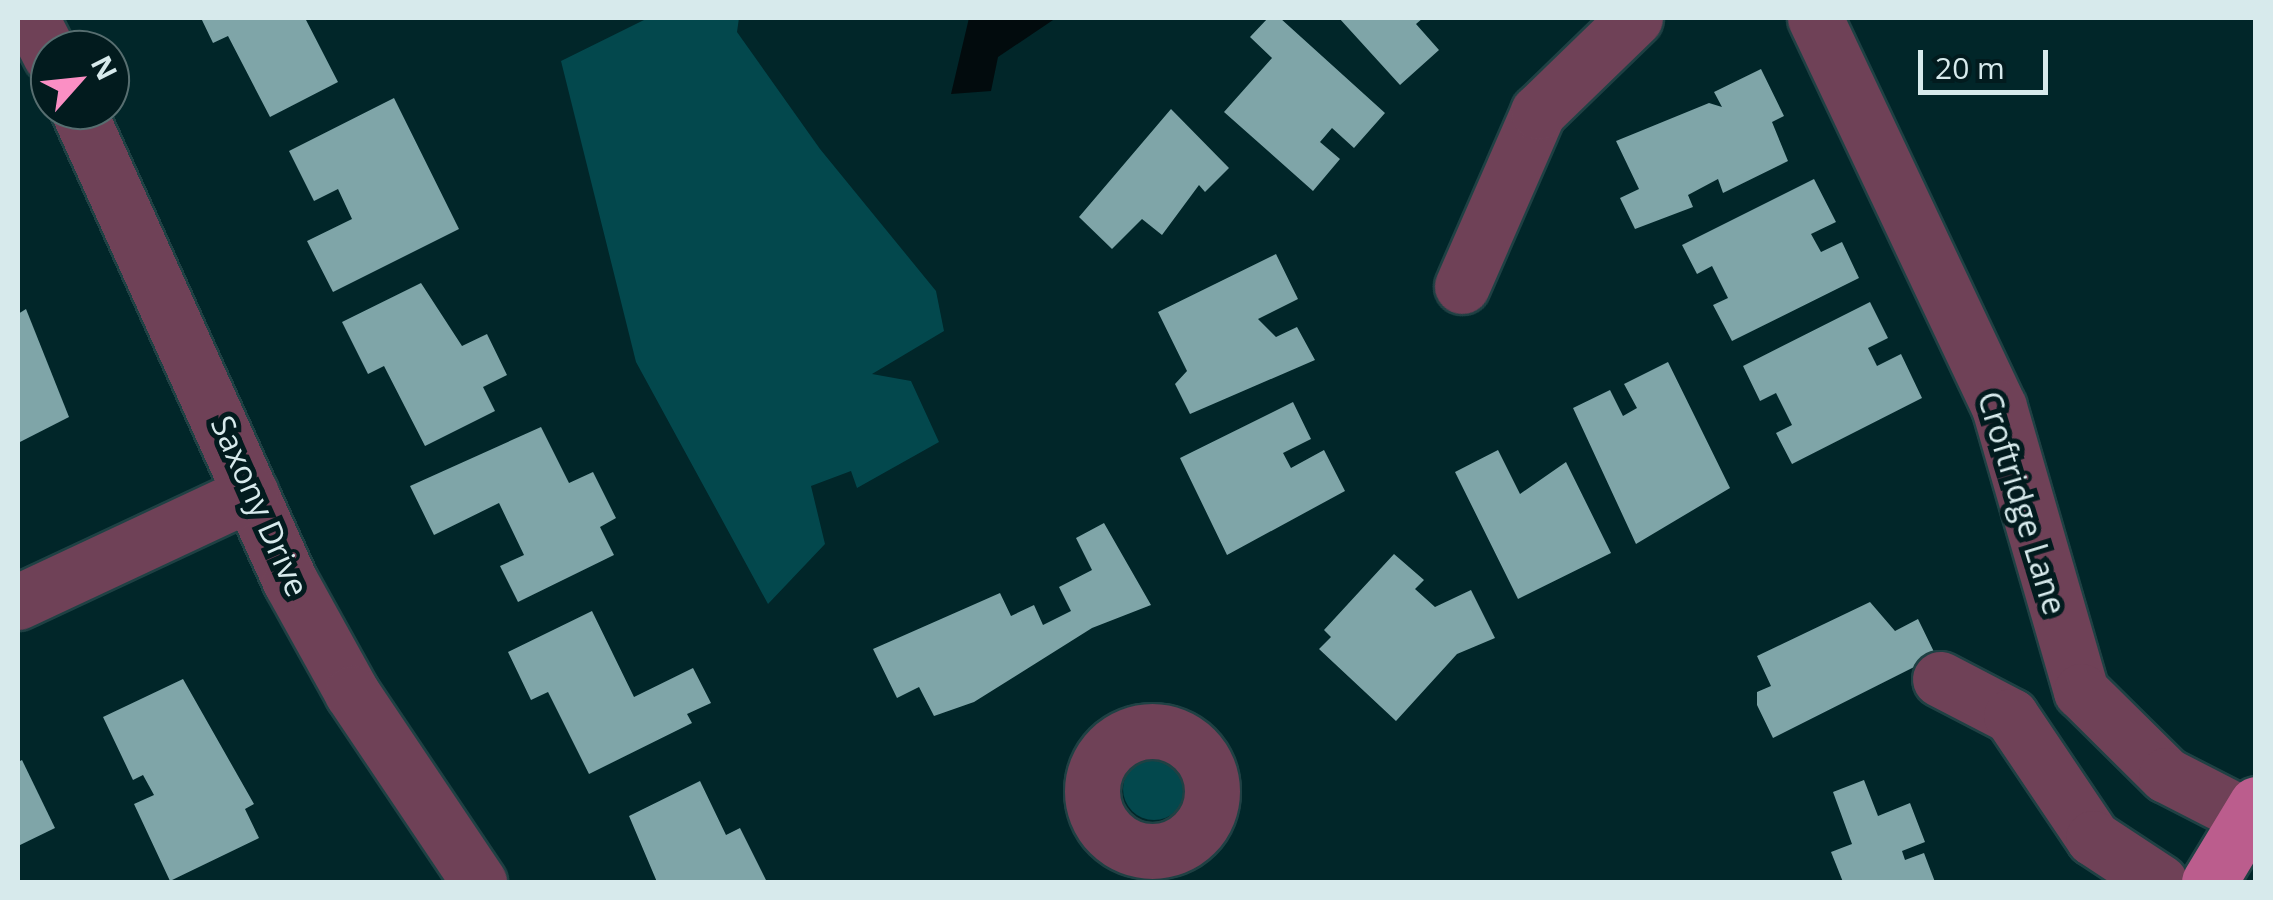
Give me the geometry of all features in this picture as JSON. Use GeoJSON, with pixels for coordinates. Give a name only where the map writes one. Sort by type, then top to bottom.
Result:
{"type":"FeatureCollection","features":[{"type":"Feature","properties":{"kind":"main road"},"geometry":{"type":"LineString","coordinates":[[2209,882],[2252,811]]}},
{"type":"Feature","properties":{"kind":"street"},"geometry":{"type":"LineString","coordinates":[[1462,286],[1538,112],[1636,18]]}},
{"type":"Feature","properties":{"kind":"street","name":"Croftridge Lane"},"geometry":{"type":"LineString","coordinates":[[1815,18],[1998,408],[2081,691],[2166,776],[2252,811]]}},
{"type":"Feature","properties":{"kind":"street","name":"Saxony Drive"},"geometry":{"type":"LineString","coordinates":[[87,130],[252,493],[352,693],[479,882]]}},
{"type":"Feature","properties":{"kind":"street"},"geometry":{"type":"LineString","coordinates":[[18,602],[252,493]]}},
{"type":"Feature","properties":{"kind":"street"},"geometry":{"type":"LineString","coordinates":[[1940,679],[2011,716],[2093,838],[2160,882]]}},
{"type":"Feature","properties":{"kind":"shaded area"},"geometry":{"type":"Polygon","coordinates":[[[648,18],[739,18],[737,32],[820,149],[936,291],[944,331],[872,374],[911,381],[939,442],[857,488],[851,471],[811,486],[825,544],[768,604],[636,362],[561,61],[648,18]]]}},
{"type":"Feature","properties":{"kind":"shaded area"},"geometry":{"type":"Polygon","coordinates":[[[969,18],[1056,18],[998,57],[991,91],[951,94],[969,18]]]}},
{"type":"Feature","properties":{"kind":"shaded area"},"geometry":{"type":"Polygon","coordinates":[[[1154,758],[1176,767],[1185,789],[1176,811],[1154,820],[1132,811],[1123,789],[1132,767],[1154,758]]]}},
{"type":"Feature","properties":{"kind":"building"},"geometry":{"type":"Polygon","coordinates":[[[201,18],[305,18],[338,82],[270,117],[228,36],[213,43],[201,18]]]}},
{"type":"Feature","properties":{"kind":"building"},"geometry":{"type":"Polygon","coordinates":[[[1268,18],[1280,18],[1385,113],[1354,148],[1332,128],[1320,142],[1340,159],[1313,191],[1224,112],[1272,58],[1250,37],[1268,18]]]}},
{"type":"Feature","properties":{"kind":"building"},"geometry":{"type":"Polygon","coordinates":[[[1339,18],[1423,18],[1416,24],[1439,50],[1400,85],[1339,18]]]}},
{"type":"Feature","properties":{"kind":"building"},"geometry":{"type":"Polygon","coordinates":[[[1761,69],[1784,116],[1772,122],[1788,161],[1723,193],[1718,179],[1688,195],[1693,207],[1635,229],[1620,198],[1639,189],[1616,141],[1709,103],[1722,107],[1714,92],[1761,69]]]}},
{"type":"Feature","properties":{"kind":"building"},"geometry":{"type":"Polygon","coordinates":[[[394,98],[459,229],[333,292],[307,241],[352,219],[338,189],[314,201],[289,151],[394,98]]]}},
{"type":"Feature","properties":{"kind":"building"},"geometry":{"type":"Polygon","coordinates":[[[1171,109],[1229,168],[1205,192],[1199,185],[1162,235],[1142,219],[1112,249],[1079,217],[1171,109]]]}},
{"type":"Feature","properties":{"kind":"building"},"geometry":{"type":"Polygon","coordinates":[[[1814,179],[1836,222],[1811,234],[1821,252],[1842,242],[1859,278],[1732,341],[1713,305],[1728,298],[1712,266],[1697,274],[1682,245],[1814,179]]]}},
{"type":"Feature","properties":{"kind":"building"},"geometry":{"type":"Polygon","coordinates":[[[1276,254],[1298,299],[1258,319],[1276,337],[1297,327],[1315,360],[1190,414],[1175,384],[1187,371],[1158,312],[1276,254]]]}},
{"type":"Feature","properties":{"kind":"building"},"geometry":{"type":"Polygon","coordinates":[[[421,283],[462,346],[487,334],[507,375],[483,387],[495,411],[425,446],[384,366],[368,374],[342,322],[421,283]]]}},
{"type":"Feature","properties":{"kind":"building"},"geometry":{"type":"Polygon","coordinates":[[[1870,302],[1888,338],[1868,348],[1877,366],[1901,354],[1922,398],[1792,464],[1776,433],[1792,425],[1776,393],[1760,401],[1743,366],[1870,302]]]}},
{"type":"Feature","properties":{"kind":"building"},"geometry":{"type":"Polygon","coordinates":[[[26,309],[69,417],[18,443],[18,314],[26,309]]]}},
{"type":"Feature","properties":{"kind":"building"},"geometry":{"type":"Polygon","coordinates":[[[1668,362],[1730,488],[1636,544],[1573,408],[1610,390],[1623,416],[1637,408],[1624,384],[1668,362]]]}},
{"type":"Feature","properties":{"kind":"building"},"geometry":{"type":"Polygon","coordinates":[[[1293,402],[1311,439],[1283,453],[1291,468],[1324,450],[1345,491],[1227,555],[1180,458],[1293,402]]]}},
{"type":"Feature","properties":{"kind":"building"},"geometry":{"type":"Polygon","coordinates":[[[541,427],[569,483],[593,472],[616,518],[600,527],[614,555],[518,602],[500,566],[524,555],[499,503],[434,535],[410,486],[541,427]]]}},
{"type":"Feature","properties":{"kind":"building"},"geometry":{"type":"Polygon","coordinates":[[[1498,450],[1520,494],[1566,462],[1611,553],[1518,599],[1455,472],[1498,450]]]}},
{"type":"Feature","properties":{"kind":"building"},"geometry":{"type":"Polygon","coordinates":[[[1104,523],[1151,605],[1092,628],[974,702],[934,716],[919,687],[897,698],[873,649],[1000,593],[1011,616],[1034,605],[1043,625],[1071,611],[1059,587],[1092,570],[1076,538],[1104,523]]]}},
{"type":"Feature","properties":{"kind":"building"},"geometry":{"type":"Polygon","coordinates":[[[1394,554],[1424,580],[1415,589],[1435,607],[1471,590],[1495,638],[1457,654],[1396,721],[1319,649],[1331,637],[1324,630],[1394,554]]]}},
{"type":"Feature","properties":{"kind":"building"},"geometry":{"type":"Polygon","coordinates":[[[1870,602],[1895,631],[1918,619],[1936,656],[1773,738],[1757,705],[1757,692],[1771,686],[1757,656],[1870,602]]]}},
{"type":"Feature","properties":{"kind":"building"},"geometry":{"type":"Polygon","coordinates":[[[592,611],[634,697],[693,668],[711,703],[687,714],[692,723],[589,774],[548,692],[531,700],[508,652],[592,611]]]}},
{"type":"Feature","properties":{"kind":"building"},"geometry":{"type":"Polygon","coordinates":[[[183,679],[254,804],[245,809],[259,838],[170,881],[134,804],[154,795],[143,775],[133,780],[103,717],[183,679]]]}},
{"type":"Feature","properties":{"kind":"building"},"geometry":{"type":"Polygon","coordinates":[[[22,760],[55,828],[18,846],[18,762],[22,760]]]}},
{"type":"Feature","properties":{"kind":"building"},"geometry":{"type":"Polygon","coordinates":[[[1864,780],[1878,816],[1910,803],[1925,842],[1902,851],[1905,860],[1924,853],[1935,882],[1843,882],[1831,852],[1852,844],[1833,792],[1864,780]]]}},
{"type":"Feature","properties":{"kind":"building"},"geometry":{"type":"Polygon","coordinates":[[[700,781],[726,835],[740,828],[767,882],[657,882],[629,816],[700,781]]]}}]}
